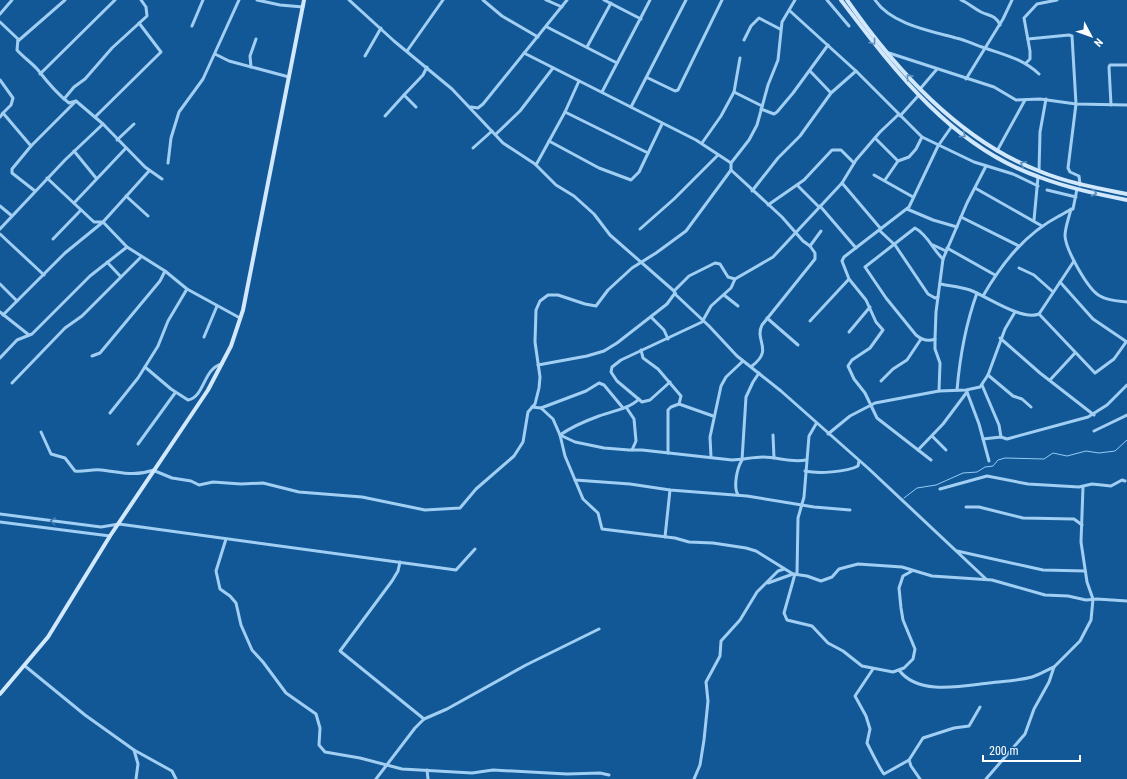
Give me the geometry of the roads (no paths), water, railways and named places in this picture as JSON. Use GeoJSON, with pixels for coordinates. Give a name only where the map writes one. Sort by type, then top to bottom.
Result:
{"type":"FeatureCollection","features":[{"type":"Feature","properties":{"kind":"main road"},"geometry":{"type":"LineString","coordinates":[[0,694],[48,637],[110,536],[150,478],[223,364],[231,346],[240,318],[304,0]]}},
{"type":"Feature","properties":{"kind":"main road"},"geometry":{"type":"LineString","coordinates":[[840,0],[878,49],[918,96],[952,126],[1000,159],[1038,177],[1127,200]]}},
{"type":"Feature","properties":{"kind":"main road"},"geometry":{"type":"LineString","coordinates":[[847,0],[920,89],[969,132],[997,151],[1039,171],[1078,187],[1127,194]]}},
{"type":"Feature","properties":{"kind":"street"},"geometry":{"type":"LineString","coordinates":[[0,14],[12,0]]}},
{"type":"Feature","properties":{"kind":"street"},"geometry":{"type":"LineString","coordinates":[[65,0],[18,41],[17,50],[64,99],[69,103],[76,101]]}},
{"type":"Feature","properties":{"kind":"street"},"geometry":{"type":"LineString","coordinates":[[40,74],[115,0]]}},
{"type":"Feature","properties":{"kind":"street"},"geometry":{"type":"LineString","coordinates":[[64,99],[71,90],[85,79],[112,48],[148,16],[146,7],[141,0]]}},
{"type":"Feature","properties":{"kind":"street"},"geometry":{"type":"LineString","coordinates":[[192,26],[203,0]]}},
{"type":"Feature","properties":{"kind":"street"},"geometry":{"type":"LineString","coordinates":[[168,163],[171,138],[177,117],[186,101],[203,79],[239,0]]}},
{"type":"Feature","properties":{"kind":"street"},"geometry":{"type":"LineString","coordinates":[[257,0],[280,5],[303,7]]}},
{"type":"Feature","properties":{"kind":"street"},"geometry":{"type":"LineString","coordinates":[[349,0],[471,107],[492,131],[507,145],[536,165],[556,184],[574,196],[594,214],[607,232],[674,292],[743,361],[752,366],[816,424],[831,434],[986,579]]}},
{"type":"Feature","properties":{"kind":"street"},"geometry":{"type":"LineString","coordinates":[[407,52],[443,0]]}},
{"type":"Feature","properties":{"kind":"street"},"geometry":{"type":"LineString","coordinates":[[483,0],[502,16],[538,37]]}},
{"type":"Feature","properties":{"kind":"street"},"geometry":{"type":"LineString","coordinates":[[546,0],[562,7]]}},
{"type":"Feature","properties":{"kind":"street"},"geometry":{"type":"LineString","coordinates":[[471,107],[478,108],[483,104],[568,0]]}},
{"type":"Feature","properties":{"kind":"street"},"geometry":{"type":"LineString","coordinates":[[604,0],[640,19]]}},
{"type":"Feature","properties":{"kind":"street"},"geometry":{"type":"LineString","coordinates":[[602,92],[650,0]]}},
{"type":"Feature","properties":{"kind":"street"},"geometry":{"type":"LineString","coordinates":[[632,107],[648,78],[686,0]]}},
{"type":"Feature","properties":{"kind":"street"},"geometry":{"type":"LineString","coordinates":[[648,78],[675,91],[680,88],[722,0]]}},
{"type":"Feature","properties":{"kind":"street"},"geometry":{"type":"LineString","coordinates":[[41,432],[50,454],[65,458],[75,472],[100,470],[113,473],[146,473],[155,470],[172,478],[191,481],[198,485],[214,482],[241,484],[263,483],[299,492],[362,497],[425,510],[457,510],[476,489],[514,456],[520,448],[528,412],[534,406],[540,377],[536,335],[536,310],[540,301],[548,295],[558,295],[588,305],[596,306],[608,290],[632,268],[686,231],[731,170],[731,163],[753,132],[760,116],[772,74],[778,60],[780,29],[795,0]]}},
{"type":"Feature","properties":{"kind":"street"},"geometry":{"type":"LineString","coordinates":[[827,0],[849,26]]}},
{"type":"Feature","properties":{"kind":"street"},"geometry":{"type":"LineString","coordinates":[[875,0],[882,10],[898,19],[926,30],[958,38],[984,48],[1003,53],[1026,63],[1039,74]]}},
{"type":"Feature","properties":{"kind":"street"},"geometry":{"type":"LineString","coordinates":[[961,0],[996,18],[1000,24]]}},
{"type":"Feature","properties":{"kind":"street"},"geometry":{"type":"LineString","coordinates":[[966,79],[1000,24],[1012,0]]}},
{"type":"Feature","properties":{"kind":"street"},"geometry":{"type":"LineString","coordinates":[[1026,63],[1030,56],[1024,19],[1036,4],[1057,0]]}},
{"type":"Feature","properties":{"kind":"street"},"geometry":{"type":"LineString","coordinates":[[587,47],[610,3]]}},
{"type":"Feature","properties":{"kind":"street"},"geometry":{"type":"LineString","coordinates":[[790,11],[856,71],[899,116],[922,137],[938,146],[986,166],[1012,174],[1038,186]]}},
{"type":"Feature","properties":{"kind":"street"},"geometry":{"type":"LineString","coordinates":[[744,40],[751,26],[758,19],[761,19],[780,29]]}},
{"type":"Feature","properties":{"kind":"street"},"geometry":{"type":"LineString","coordinates":[[0,22],[18,41]]}},
{"type":"Feature","properties":{"kind":"street"},"geometry":{"type":"LineString","coordinates":[[95,117],[161,52],[139,23]]}},
{"type":"Feature","properties":{"kind":"street"},"geometry":{"type":"LineString","coordinates":[[547,27],[617,62]]}},
{"type":"Feature","properties":{"kind":"street"},"geometry":{"type":"LineString","coordinates":[[365,56],[381,28]]}},
{"type":"Feature","properties":{"kind":"street"},"geometry":{"type":"LineString","coordinates":[[1028,39],[1071,36],[1076,104],[1068,168],[1070,172],[1079,176],[1073,209],[1071,209],[1065,230],[1065,239],[1074,261],[1089,286],[1096,294],[1105,298],[1127,302]]}},
{"type":"Feature","properties":{"kind":"street"},"geometry":{"type":"LineString","coordinates":[[251,67],[250,56],[256,40]]}},
{"type":"Feature","properties":{"kind":"street"},"geometry":{"type":"LineString","coordinates":[[734,92],[762,108],[776,113],[810,71],[828,45]]}},
{"type":"Feature","properties":{"kind":"street"},"geometry":{"type":"LineString","coordinates":[[889,53],[994,87],[1010,98],[1024,100],[1046,100],[1076,104],[1127,105]]}},
{"type":"Feature","properties":{"kind":"street"},"geometry":{"type":"LineString","coordinates":[[214,54],[229,62],[289,77]]}},
{"type":"Feature","properties":{"kind":"street"},"geometry":{"type":"LineString","coordinates":[[524,54],[579,80],[662,124],[702,143],[731,163]]}},
{"type":"Feature","properties":{"kind":"street"},"geometry":{"type":"LineString","coordinates":[[702,143],[721,116],[734,92],[740,58]]}},
{"type":"Feature","properties":{"kind":"street"},"geometry":{"type":"LineString","coordinates":[[1111,104],[1109,67],[1110,65],[1127,65]]}},
{"type":"Feature","properties":{"kind":"street"},"geometry":{"type":"LineString","coordinates":[[385,116],[423,75],[427,67]]}},
{"type":"Feature","properties":{"kind":"street"},"geometry":{"type":"LineString","coordinates":[[496,134],[520,111],[553,68]]}},
{"type":"Feature","properties":{"kind":"street"},"geometry":{"type":"LineString","coordinates":[[920,89],[937,69]]}},
{"type":"Feature","properties":{"kind":"street"},"geometry":{"type":"LineString","coordinates":[[810,71],[831,93]]}},
{"type":"Feature","properties":{"kind":"street"},"geometry":{"type":"LineString","coordinates":[[752,190],[778,158],[800,136],[831,93],[856,71]]}},
{"type":"Feature","properties":{"kind":"street"},"geometry":{"type":"LineString","coordinates":[[0,80],[13,98],[11,105],[0,117]]}},
{"type":"Feature","properties":{"kind":"street"},"geometry":{"type":"LineString","coordinates":[[536,165],[565,112],[579,80]]}},
{"type":"Feature","properties":{"kind":"street"},"geometry":{"type":"LineString","coordinates":[[404,95],[416,107]]}},
{"type":"Feature","properties":{"kind":"street"},"geometry":{"type":"LineString","coordinates":[[670,382],[650,400],[642,402],[618,381],[611,372],[612,366],[621,360],[703,320],[711,306],[731,288],[735,280],[773,257],[842,183],[854,161],[918,96]]}},
{"type":"Feature","properties":{"kind":"street"},"geometry":{"type":"LineString","coordinates":[[997,151],[1024,100]]}},
{"type":"Feature","properties":{"kind":"street"},"geometry":{"type":"LineString","coordinates":[[1039,171],[1040,132],[1046,100]]}},
{"type":"Feature","properties":{"kind":"street"},"geometry":{"type":"LineString","coordinates":[[76,101],[95,117],[150,171],[162,179]]}},
{"type":"Feature","properties":{"kind":"street"},"geometry":{"type":"LineString","coordinates":[[35,191],[11,172],[31,146],[76,101]]}},
{"type":"Feature","properties":{"kind":"street"},"geometry":{"type":"LineString","coordinates":[[565,112],[648,153]]}},
{"type":"Feature","properties":{"kind":"street"},"geometry":{"type":"LineString","coordinates":[[3,113],[31,146]]}},
{"type":"Feature","properties":{"kind":"street"},"geometry":{"type":"LineString","coordinates":[[0,229],[12,216],[12,213],[102,124]]}},
{"type":"Feature","properties":{"kind":"street"},"geometry":{"type":"LineString","coordinates":[[117,140],[134,124]]}},
{"type":"Feature","properties":{"kind":"street"},"geometry":{"type":"LineString","coordinates":[[549,141],[599,168],[628,180],[633,179],[639,172],[662,124]]}},
{"type":"Feature","properties":{"kind":"street"},"geometry":{"type":"LineString","coordinates":[[931,460],[877,418],[865,393],[854,379],[848,366],[852,360],[870,348],[878,335],[883,331],[870,307],[849,279],[842,261],[856,248],[906,209],[938,146],[952,126]]}},
{"type":"Feature","properties":{"kind":"street"},"geometry":{"type":"LineString","coordinates":[[473,148],[492,131]]}},
{"type":"Feature","properties":{"kind":"street"},"geometry":{"type":"LineString","coordinates":[[885,180],[898,161],[909,157],[916,149],[922,137]]}},
{"type":"Feature","properties":{"kind":"street"},"geometry":{"type":"LineString","coordinates":[[875,138],[898,161]]}},
{"type":"Feature","properties":{"kind":"street"},"geometry":{"type":"LineString","coordinates":[[74,203],[126,148]]}},
{"type":"Feature","properties":{"kind":"street"},"geometry":{"type":"LineString","coordinates":[[768,205],[797,185],[832,150],[841,150],[854,161]]}},
{"type":"Feature","properties":{"kind":"street"},"geometry":{"type":"LineString","coordinates":[[74,151],[96,178]]}},
{"type":"Feature","properties":{"kind":"street"},"geometry":{"type":"LineString","coordinates":[[640,229],[674,199],[718,154]]}},
{"type":"Feature","properties":{"kind":"street"},"geometry":{"type":"LineString","coordinates":[[939,390],[940,363],[935,349],[935,339],[938,297],[944,259],[957,226],[986,166]]}},
{"type":"Feature","properties":{"kind":"street"},"geometry":{"type":"LineString","coordinates":[[731,170],[796,232],[815,253],[814,261],[760,330],[763,353],[759,361],[752,366]]}},
{"type":"Feature","properties":{"kind":"street"},"geometry":{"type":"LineString","coordinates":[[4,314],[74,244],[103,222],[150,171]]}},
{"type":"Feature","properties":{"kind":"street"},"geometry":{"type":"LineString","coordinates":[[874,175],[912,197]]}},
{"type":"Feature","properties":{"kind":"street"},"geometry":{"type":"LineString","coordinates":[[1034,220],[1038,177]]}},
{"type":"Feature","properties":{"kind":"street"},"geometry":{"type":"LineString","coordinates":[[47,178],[94,222],[103,222],[127,248],[165,271],[187,289],[240,318]]}},
{"type":"Feature","properties":{"kind":"street"},"geometry":{"type":"LineString","coordinates":[[842,183],[894,245],[924,289],[932,297],[938,297]]}},
{"type":"Feature","properties":{"kind":"street"},"geometry":{"type":"LineString","coordinates":[[797,185],[819,206],[856,248]]}},
{"type":"Feature","properties":{"kind":"street"},"geometry":{"type":"LineString","coordinates":[[975,188],[1034,220],[1042,226]]}},
{"type":"Feature","properties":{"kind":"street"},"geometry":{"type":"LineString","coordinates":[[1047,190],[1076,197]]}},
{"type":"Feature","properties":{"kind":"street"},"geometry":{"type":"LineString","coordinates":[[126,196],[148,216]]}},
{"type":"Feature","properties":{"kind":"street"},"geometry":{"type":"LineString","coordinates":[[0,206],[12,216]]}},
{"type":"Feature","properties":{"kind":"street"},"geometry":{"type":"LineString","coordinates":[[906,209],[934,220],[957,226]]}},
{"type":"Feature","properties":{"kind":"street"},"geometry":{"type":"LineString","coordinates":[[983,296],[994,275],[1019,246],[1042,226],[1071,209]]}},
{"type":"Feature","properties":{"kind":"street"},"geometry":{"type":"LineString","coordinates":[[54,239],[81,210]]}},
{"type":"Feature","properties":{"kind":"street"},"geometry":{"type":"LineString","coordinates":[[961,218],[1019,246]]}},
{"type":"Feature","properties":{"kind":"street"},"geometry":{"type":"LineString","coordinates":[[935,339],[930,341],[921,339],[910,328],[866,270],[866,266],[915,228],[933,245],[937,253],[944,259]]}},
{"type":"Feature","properties":{"kind":"street"},"geometry":{"type":"LineString","coordinates":[[810,246],[822,231]]}},
{"type":"Feature","properties":{"kind":"street"},"geometry":{"type":"LineString","coordinates":[[0,234],[44,275]]}},
{"type":"Feature","properties":{"kind":"street"},"geometry":{"type":"LineString","coordinates":[[933,245],[947,250],[994,275]]}},
{"type":"Feature","properties":{"kind":"street"},"geometry":{"type":"LineString","coordinates":[[0,358],[2,354],[17,340],[28,335],[90,276],[127,248]]}},
{"type":"Feature","properties":{"kind":"street"},"geometry":{"type":"LineString","coordinates":[[12,383],[65,328],[82,316],[141,256]]}},
{"type":"Feature","properties":{"kind":"street"},"geometry":{"type":"LineString","coordinates":[[1039,314],[1052,291],[1074,261]]}},
{"type":"Feature","properties":{"kind":"street"},"geometry":{"type":"LineString","coordinates":[[107,262],[121,277]]}},
{"type":"Feature","properties":{"kind":"street"},"geometry":{"type":"LineString","coordinates":[[538,365],[587,356],[604,351],[651,317],[671,300],[674,292],[689,276],[715,263],[720,264],[728,277],[735,280]]}},
{"type":"Feature","properties":{"kind":"street"},"geometry":{"type":"LineString","coordinates":[[1019,268],[1034,275],[1052,291]]}},
{"type":"Feature","properties":{"kind":"street"},"geometry":{"type":"LineString","coordinates":[[92,356],[100,354],[160,281],[165,271]]}},
{"type":"Feature","properties":{"kind":"street"},"geometry":{"type":"LineString","coordinates":[[810,321],[849,279]]}},
{"type":"Feature","properties":{"kind":"street"},"geometry":{"type":"LineString","coordinates":[[1039,314],[1075,353],[1096,373],[1114,359],[1127,342],[1093,318],[1060,282]]}},
{"type":"Feature","properties":{"kind":"street"},"geometry":{"type":"LineString","coordinates":[[0,284],[16,301]]}},
{"type":"Feature","properties":{"kind":"street"},"geometry":{"type":"LineString","coordinates":[[940,284],[969,290],[1015,312],[1028,316],[1039,314]]}},
{"type":"Feature","properties":{"kind":"street"},"geometry":{"type":"LineString","coordinates":[[110,413],[145,367],[162,339],[168,321],[187,289]]}},
{"type":"Feature","properties":{"kind":"street"},"geometry":{"type":"LineString","coordinates":[[957,390],[959,362],[966,324],[977,293]]}},
{"type":"Feature","properties":{"kind":"street"},"geometry":{"type":"LineString","coordinates":[[724,295],[738,306]]}},
{"type":"Feature","properties":{"kind":"street"},"geometry":{"type":"LineString","coordinates":[[204,337],[217,306]]}},
{"type":"Feature","properties":{"kind":"street"},"geometry":{"type":"LineString","coordinates":[[849,332],[870,307]]}},
{"type":"Feature","properties":{"kind":"street"},"geometry":{"type":"LineString","coordinates":[[0,312],[28,335]]}},
{"type":"Feature","properties":{"kind":"street"},"geometry":{"type":"LineString","coordinates":[[831,434],[850,416],[870,405],[939,390],[966,391],[977,389],[982,385],[988,375],[1000,338],[1015,312]]}},
{"type":"Feature","properties":{"kind":"street"},"geometry":{"type":"LineString","coordinates":[[651,317],[664,330],[668,338]]}},
{"type":"Feature","properties":{"kind":"street"},"geometry":{"type":"LineString","coordinates":[[768,318],[798,345]]}},
{"type":"Feature","properties":{"kind":"street"},"geometry":{"type":"LineString","coordinates":[[1000,338],[1094,415]]}},
{"type":"Feature","properties":{"kind":"street"},"geometry":{"type":"LineString","coordinates":[[881,382],[893,369],[907,360],[921,339]]}},
{"type":"Feature","properties":{"kind":"street"},"geometry":{"type":"LineString","coordinates":[[641,350],[643,358],[658,369],[681,396],[679,404]]}},
{"type":"Feature","properties":{"kind":"street"},"geometry":{"type":"LineString","coordinates":[[1050,380],[1075,353]]}},
{"type":"Feature","properties":{"kind":"street"},"geometry":{"type":"LineString","coordinates":[[711,457],[709,442],[713,416],[723,381],[743,361]]}},
{"type":"Feature","properties":{"kind":"street"},"geometry":{"type":"LineString","coordinates":[[145,367],[175,393],[186,400],[192,399],[203,386],[212,370],[218,365],[223,364]]}},
{"type":"Feature","properties":{"kind":"street"},"geometry":{"type":"LineString","coordinates":[[738,495],[736,492],[736,485],[738,468],[741,459],[746,397],[759,373]]}},
{"type":"Feature","properties":{"kind":"street"},"geometry":{"type":"LineString","coordinates":[[988,375],[1013,396],[1022,399],[1031,407]]}},
{"type":"Feature","properties":{"kind":"street"},"geometry":{"type":"LineString","coordinates":[[541,408],[586,391],[599,382],[604,385],[634,417],[636,448]]}},
{"type":"Feature","properties":{"kind":"street"},"geometry":{"type":"LineString","coordinates":[[982,385],[999,425],[1001,437]]}},
{"type":"Feature","properties":{"kind":"street"},"geometry":{"type":"LineString","coordinates":[[983,439],[1001,437],[1007,439],[1073,423],[1094,415],[1127,385]]}},
{"type":"Feature","properties":{"kind":"street"},"geometry":{"type":"LineString","coordinates":[[918,450],[943,424],[966,391]]}},
{"type":"Feature","properties":{"kind":"street"},"geometry":{"type":"LineString","coordinates":[[966,391],[989,461]]}},
{"type":"Feature","properties":{"kind":"street"},"geometry":{"type":"LineString","coordinates":[[138,444],[175,393]]}},
{"type":"Feature","properties":{"kind":"street"},"geometry":{"type":"LineString","coordinates":[[560,435],[639,399]]}},
{"type":"Feature","properties":{"kind":"street"},"geometry":{"type":"LineString","coordinates":[[668,453],[668,410],[670,407],[679,404],[713,416]]}},
{"type":"Feature","properties":{"kind":"street"},"geometry":{"type":"LineString","coordinates":[[534,406],[541,408],[550,416],[560,435],[565,456],[583,499],[598,513],[602,529],[665,537],[689,542],[713,543],[746,548],[756,551],[777,565],[795,574],[823,581],[832,577],[839,569],[858,564],[902,567],[932,576],[986,579],[1045,594],[1127,601]]}},
{"type":"Feature","properties":{"kind":"street"},"geometry":{"type":"LineString","coordinates":[[1094,431],[1127,415]]}},
{"type":"Feature","properties":{"kind":"street"},"geometry":{"type":"LineString","coordinates":[[816,424],[809,436],[804,498],[801,504],[795,574],[784,613],[787,620],[812,626],[828,643],[843,651],[858,664],[873,669],[893,672],[899,670],[910,664],[915,654],[911,637],[903,620],[899,588],[903,576],[912,571]]}},
{"type":"Feature","properties":{"kind":"street"},"geometry":{"type":"LineString","coordinates":[[560,435],[574,442],[604,448],[632,450],[636,448],[668,453],[738,460],[764,457],[796,462],[806,460]]}},
{"type":"Feature","properties":{"kind":"street"},"geometry":{"type":"LineString","coordinates":[[774,435],[774,458]]}},
{"type":"Feature","properties":{"kind":"street"},"geometry":{"type":"LineString","coordinates":[[932,436],[946,450]]}},
{"type":"Feature","properties":{"kind":"street"},"geometry":{"type":"LineString","coordinates":[[805,472],[819,473],[852,469],[858,466],[859,461]]}},
{"type":"Feature","properties":{"kind":"street"},"geometry":{"type":"LineString","coordinates":[[146,473],[150,478]]}},
{"type":"Feature","properties":{"kind":"street"},"geometry":{"type":"LineString","coordinates":[[940,489],[987,476],[1028,484],[1081,488],[1092,484],[1111,486],[1122,480],[1125,481]]}},
{"type":"Feature","properties":{"kind":"street"},"geometry":{"type":"LineString","coordinates":[[575,480],[630,484],[670,490],[738,495],[850,510]]}},
{"type":"Feature","properties":{"kind":"street"},"geometry":{"type":"LineString","coordinates":[[899,670],[904,676],[918,683],[946,688],[1014,682],[1054,667],[1080,641],[1087,629],[1093,612],[1092,599],[1085,572],[1081,542],[1081,488]]}},
{"type":"Feature","properties":{"kind":"street"},"geometry":{"type":"LineString","coordinates":[[665,537],[670,490]]}},
{"type":"Feature","properties":{"kind":"street"},"geometry":{"type":"LineString","coordinates":[[966,507],[979,507],[1023,518],[1074,519],[1082,525]]}},
{"type":"Feature","properties":{"kind":"street"},"geometry":{"type":"LineString","coordinates":[[0,514],[101,527],[119,524],[456,570],[476,549]]}},
{"type":"Feature","properties":{"kind":"street"},"geometry":{"type":"LineString","coordinates":[[0,522],[110,536]]}},
{"type":"Feature","properties":{"kind":"street"},"geometry":{"type":"LineString","coordinates":[[71,532],[72,523]]}},
{"type":"Feature","properties":{"kind":"street"},"geometry":{"type":"LineString","coordinates":[[226,539],[216,571],[220,589],[233,598],[236,603],[241,625],[252,650],[286,693],[316,714],[320,728],[319,745],[325,752],[360,758],[402,769],[472,773],[494,770],[567,774],[600,773],[609,775]]}},
{"type":"Feature","properties":{"kind":"street"},"geometry":{"type":"LineString","coordinates":[[957,551],[1043,570],[1085,572]]}},
{"type":"Feature","properties":{"kind":"street"},"geometry":{"type":"LineString","coordinates":[[400,562],[398,571],[392,581],[340,651],[424,719]]}},
{"type":"Feature","properties":{"kind":"street"},"geometry":{"type":"LineString","coordinates":[[777,565],[778,571]]}},
{"type":"Feature","properties":{"kind":"street"},"geometry":{"type":"LineString","coordinates":[[694,779],[700,765],[704,740],[708,700],[706,682],[720,656],[720,642],[740,620],[757,592],[778,571],[784,569]]}},
{"type":"Feature","properties":{"kind":"street"},"geometry":{"type":"LineString","coordinates":[[766,584],[795,574]]}},
{"type":"Feature","properties":{"kind":"street"},"geometry":{"type":"LineString","coordinates":[[376,779],[415,728],[424,719],[447,709],[526,665],[599,629]]}},
{"type":"Feature","properties":{"kind":"street"},"geometry":{"type":"LineString","coordinates":[[25,666],[85,715],[134,750],[165,766],[172,772],[176,779]]}},
{"type":"Feature","properties":{"kind":"street"},"geometry":{"type":"LineString","coordinates":[[986,779],[1025,734],[1034,709],[1049,682],[1054,667]]}},
{"type":"Feature","properties":{"kind":"street"},"geometry":{"type":"LineString","coordinates":[[873,669],[855,696],[866,716],[870,729],[867,743],[876,759],[880,772],[884,774],[909,760],[923,738],[954,728],[969,726],[980,707]]}},
{"type":"Feature","properties":{"kind":"street"},"geometry":{"type":"LineString","coordinates":[[134,750],[138,764],[136,779]]}},
{"type":"Feature","properties":{"kind":"street"},"geometry":{"type":"LineString","coordinates":[[909,760],[910,766],[920,779]]}},
{"type":"Feature","properties":{"kind":"street"},"geometry":{"type":"LineString","coordinates":[[427,770],[428,779]]}},
{"type":"Feature","properties":{"kind":"waterway"},"geometry":{"type":"LineString","coordinates":[[904,498],[917,488],[936,485],[963,473],[977,472],[985,467],[993,466],[998,460],[1005,458],[1044,459],[1053,453],[1067,456],[1086,451],[1099,453],[1115,451],[1127,440]]}}]}
